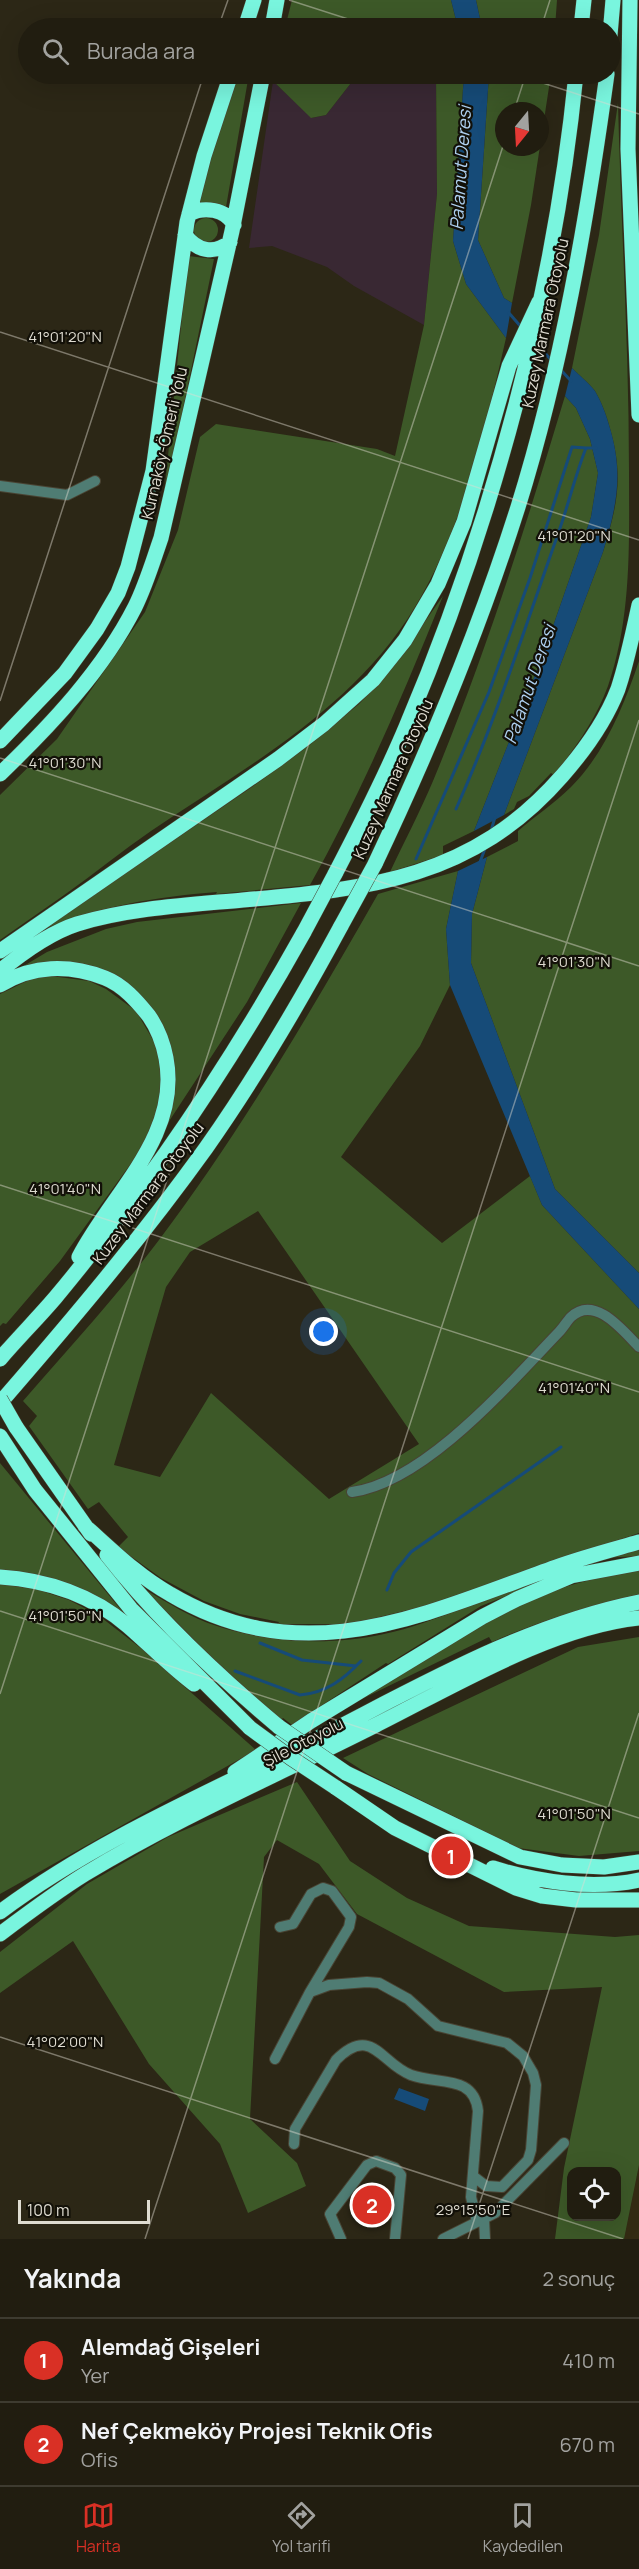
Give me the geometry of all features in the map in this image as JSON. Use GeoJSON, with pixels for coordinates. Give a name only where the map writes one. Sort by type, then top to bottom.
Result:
{"type":"FeatureCollection","features":[{"type":"Feature","properties":{"kind":"highway"},"geometry":{"type":"LineString","coordinates":[[248,18],[254,0]]}},
{"type":"Feature","properties":{"kind":"highway"},"geometry":{"type":"LineString","coordinates":[[274,18],[277,0]]}},
{"type":"Feature","properties":{"kind":"highway"},"geometry":{"type":"LineString","coordinates":[[582,18],[584,0]]}},
{"type":"Feature","properties":{"kind":"highway"},"geometry":{"type":"LineString","coordinates":[[611,18],[613,0]]}},
{"type":"Feature","properties":{"kind":"highway"},"geometry":{"type":"LineString","coordinates":[[630,0],[628,149],[639,415]]}},
{"type":"Feature","properties":{"kind":"highway","name":"Kurnaköy-Ömerli Yolu"},"geometry":{"type":"LineString","coordinates":[[0,741],[65,673],[97,629],[118,593],[128,567],[153,471],[189,214],[204,156],[228,84]]}},
{"type":"Feature","properties":{"kind":"highway","name":"Kurnaköy-Ömerli Yolu"},"geometry":{"type":"LineString","coordinates":[[0,774],[99,666],[122,630],[146,582],[161,538],[234,225],[261,84]]}},
{"type":"Feature","properties":{"kind":"highway","name":"Kuzey Marmara Otoyolu"},"geometry":{"type":"LineString","coordinates":[[0,1359],[54,1299],[120,1215],[191,1117],[242,1039],[335,874],[406,727],[466,573],[524,373],[555,231],[575,84]]}},
{"type":"Feature","properties":{"kind":"highway","name":"Kuzey Marmara Otoyolu"},"geometry":{"type":"LineString","coordinates":[[0,1401],[92,1297],[207,1147],[274,1044],[341,926],[375,864],[426,756],[474,634],[518,507],[545,410],[592,180],[606,84]]}},
{"type":"Feature","properties":{"kind":"highway"},"geometry":{"type":"LineString","coordinates":[[189,214],[200,209],[218,211],[231,219],[234,225]]}},
{"type":"Feature","properties":{"kind":"highway"},"geometry":{"type":"LineString","coordinates":[[185,235],[190,242],[207,250],[221,249],[230,242]]}},
{"type":"Feature","properties":{"kind":"highway"},"geometry":{"type":"LineString","coordinates":[[0,951],[278,759],[324,724],[373,680],[405,640],[438,584],[464,522],[509,366],[539,302]]}},
{"type":"Feature","properties":{"kind":"highway"},"geometry":{"type":"LineString","coordinates":[[0,971],[40,943],[76,925],[127,913],[189,904],[292,895],[387,881],[441,865],[477,847],[520,819],[574,762],[600,723],[617,691],[639,606]]}},
{"type":"Feature","properties":{"kind":"highway"},"geometry":{"type":"LineString","coordinates":[[0,985],[24,973],[54,968],[80,971],[106,978],[134,997],[155,1024],[163,1042],[168,1069],[165,1113],[151,1144],[127,1183],[93,1229],[54,1299]]}},
{"type":"Feature","properties":{"kind":"highway"},"geometry":{"type":"LineString","coordinates":[[0,1401],[85,1526],[122,1574],[166,1622],[239,1694],[279,1727],[346,1773],[520,1857],[562,1865],[604,1867],[639,1862]]}},
{"type":"Feature","properties":{"kind":"highway"},"geometry":{"type":"LineString","coordinates":[[1,1438],[35,1490],[131,1609],[250,1728]]}},
{"type":"Feature","properties":{"kind":"highway"},"geometry":{"type":"LineString","coordinates":[[85,1526],[142,1576],[185,1603],[246,1625],[298,1634],[332,1634],[391,1624],[476,1597],[565,1564],[639,1542]]}},
{"type":"Feature","properties":{"kind":"highway"},"geometry":{"type":"LineString","coordinates":[[211,1791],[252,1759],[482,1617],[543,1586],[600,1569],[639,1563]]}},
{"type":"Feature","properties":{"kind":"highway"},"geometry":{"type":"LineString","coordinates":[[0,1577],[44,1583],[85,1597],[126,1624],[189,1680],[250,1728],[395,1828],[516,1888],[542,1896],[576,1900],[639,1900]]}},
{"type":"Feature","properties":{"kind":"highway","name":"Şile Otoyolu"},"geometry":{"type":"LineString","coordinates":[[0,1912],[83,1856],[159,1814],[211,1791],[492,1651],[564,1622],[639,1602]]}},
{"type":"Feature","properties":{"kind":"highway","name":"Şile Otoyolu"},"geometry":{"type":"LineString","coordinates":[[0,1934],[83,1875],[139,1843],[516,1656],[572,1634],[639,1618]]}},
{"type":"Feature","properties":{"kind":"highway"},"geometry":{"type":"LineString","coordinates":[[516,1656],[600,1634],[639,1628]]}},
{"type":"Feature","properties":{"kind":"highway"},"geometry":{"type":"LineString","coordinates":[[335,1787],[491,1867],[522,1877],[605,1884],[639,1880]]}},
{"type":"Feature","properties":{"kind":"street"},"geometry":{"type":"LineString","coordinates":[[0,486],[67,495],[96,481]]}},
{"type":"Feature","properties":{"kind":"street"},"geometry":{"type":"LineString","coordinates":[[352,1492],[371,1490],[427,1457],[467,1426],[560,1332],[572,1315],[588,1310],[600,1312],[613,1321],[639,1347]]}},
{"type":"Feature","properties":{"kind":"street"},"geometry":{"type":"LineString","coordinates":[[275,2059],[310,1992],[349,1927],[351,1917],[332,1891],[323,1888],[310,1894],[293,1924],[280,1927]]}},
{"type":"Feature","properties":{"kind":"street"},"geometry":{"type":"LineString","coordinates":[[310,1992],[329,1985],[379,1983],[408,2000],[438,2026],[507,2043],[523,2056],[533,2073],[536,2085],[528,2160],[502,2187],[486,2186],[473,2176]]}},
{"type":"Feature","properties":{"kind":"street"},"geometry":{"type":"LineString","coordinates":[[294,2144],[295,2130],[336,2060],[345,2050],[355,2046],[380,2050],[411,2075],[453,2083],[473,2092],[477,2099],[478,2111],[471,2197],[481,2221],[484,2239]]}},
{"type":"Feature","properties":{"kind":"street"},"geometry":{"type":"LineString","coordinates":[[443,2239],[495,2213],[564,2143]]}},
{"type":"Feature","properties":{"kind":"street"},"geometry":{"type":"LineString","coordinates":[[341,2239],[330,2214],[368,2165],[376,2161],[395,2168],[401,2175],[395,2239]]}},
{"type":"Feature","properties":{"kind":"shaded area"},"geometry":{"type":"Polygon","coordinates":[[[273,84],[276,84],[312,118],[326,115],[350,84],[436,84],[437,194],[424,325],[354,286],[327,267],[272,246],[249,248],[273,84]]]}},
{"type":"Feature","properties":{"kind":"shaded area"},"geometry":{"type":"Polygon","coordinates":[[[639,2165],[639,2239],[624,2239],[639,2165]]]}},
{"type":"Feature","properties":{"kind":"green space"},"geometry":{"type":"Polygon","coordinates":[[[292,0],[451,0],[456,18],[288,18],[292,0]]]}},
{"type":"Feature","properties":{"kind":"green space"},"geometry":{"type":"Polygon","coordinates":[[[476,0],[557,0],[556,18],[480,18],[476,0]]]}},
{"type":"Feature","properties":{"kind":"green space"},"geometry":{"type":"Polygon","coordinates":[[[235,84],[247,84],[226,207],[197,202],[235,84]]]}},
{"type":"Feature","properties":{"kind":"green space"},"geometry":{"type":"Polygon","coordinates":[[[276,84],[350,84],[326,115],[311,118],[276,84]]]}},
{"type":"Feature","properties":{"kind":"green space"},"geometry":{"type":"Polygon","coordinates":[[[436,84],[463,84],[453,241],[466,284],[506,338],[481,442],[460,510],[447,544],[415,607],[390,643],[361,676],[329,706],[260,759],[151,831],[0,940],[0,795],[57,739],[145,612],[178,530],[200,437],[216,424],[377,449],[395,456],[424,325],[437,194],[436,84]]]}},
{"type":"Feature","properties":{"kind":"green space"},"geometry":{"type":"Polygon","coordinates":[[[488,84],[549,84],[547,102],[495,102],[495,156],[539,156],[512,303],[504,298],[478,240],[488,84]]]}},
{"type":"Feature","properties":{"kind":"green space"},"geometry":{"type":"Polygon","coordinates":[[[618,103],[629,470],[628,579],[621,633],[608,686],[585,732],[554,775],[551,773],[529,796],[517,802],[514,809],[504,815],[603,552],[615,503],[618,474],[614,443],[608,421],[595,391],[572,368],[599,235],[618,103]]]}},
{"type":"Feature","properties":{"kind":"green space"},"geometry":{"type":"Polygon","coordinates":[[[206,218],[215,221],[218,230],[215,239],[206,242],[197,239],[194,230],[197,221],[206,218]]]}},
{"type":"Feature","properties":{"kind":"green space"},"geometry":{"type":"Polygon","coordinates":[[[188,256],[214,259],[163,506],[188,256]]]}},
{"type":"Feature","properties":{"kind":"green space"},"geometry":{"type":"Polygon","coordinates":[[[565,396],[576,408],[590,439],[598,473],[591,517],[543,655],[474,831],[443,846],[443,855],[390,872],[433,781],[470,686],[520,542],[565,396]]]}},
{"type":"Feature","properties":{"kind":"green space"},"geometry":{"type":"Polygon","coordinates":[[[443,596],[381,743],[310,885],[149,900],[106,909],[42,930],[249,789],[307,747],[359,704],[389,672],[443,596]]]}},
{"type":"Feature","properties":{"kind":"green space"},"geometry":{"type":"Polygon","coordinates":[[[639,661],[639,1273],[555,1189],[471,963],[472,914],[487,857],[518,841],[518,831],[565,793],[583,774],[612,728],[639,661]]]}},
{"type":"Feature","properties":{"kind":"green space"},"geometry":{"type":"Polygon","coordinates":[[[458,871],[446,929],[450,985],[420,1046],[341,1157],[442,1243],[530,1176],[542,1205],[639,1309],[639,1533],[421,1607],[350,1624],[278,1624],[279,1622],[240,1614],[204,1601],[161,1578],[118,1547],[128,1537],[99,1502],[88,1509],[29,1426],[37,1416],[23,1401],[127,1281],[189,1199],[274,1071],[378,894],[458,871]],[[258,1211],[190,1252],[166,1287],[114,1465],[160,1477],[211,1393],[329,1499],[419,1444],[258,1211]]]}},
{"type":"Feature","properties":{"kind":"green space"},"geometry":{"type":"Polygon","coordinates":[[[301,903],[247,1002],[164,1129],[172,1062],[122,982],[17,970],[47,952],[106,929],[137,922],[301,903]]]}},
{"type":"Feature","properties":{"kind":"green space"},"geometry":{"type":"Polygon","coordinates":[[[51,976],[89,981],[106,989],[136,1011],[156,1045],[163,1086],[152,1128],[140,1151],[60,1261],[6,1324],[3,1323],[0,1326],[0,994],[31,979],[51,976]]]}},
{"type":"Feature","properties":{"kind":"green space"},"geometry":{"type":"Polygon","coordinates":[[[0,1463],[131,1622],[0,1572],[0,1463]]]}},
{"type":"Feature","properties":{"kind":"green space"},"geometry":{"type":"Polygon","coordinates":[[[639,1549],[639,1556],[609,1558],[617,1555],[639,1549]]]}},
{"type":"Feature","properties":{"kind":"green space"},"geometry":{"type":"Polygon","coordinates":[[[582,1566],[481,1606],[388,1664],[386,1663],[292,1725],[283,1718],[281,1720],[215,1661],[144,1589],[198,1619],[237,1632],[300,1641],[342,1640],[384,1634],[413,1626],[582,1566]]]}},
{"type":"Feature","properties":{"kind":"green space"},"geometry":{"type":"Polygon","coordinates":[[[639,1570],[639,1594],[564,1615],[492,1642],[489,1637],[364,1698],[426,1658],[511,1609],[585,1581],[639,1570]]]}},
{"type":"Feature","properties":{"kind":"green space"},"geometry":{"type":"Polygon","coordinates":[[[0,1584],[36,1589],[69,1600],[98,1615],[142,1649],[256,1750],[0,1894],[0,1584]]]}},
{"type":"Feature","properties":{"kind":"green space"},"geometry":{"type":"Polygon","coordinates":[[[639,1637],[639,1851],[579,1856],[518,1848],[368,1774],[343,1758],[578,1647],[639,1637]]]}},
{"type":"Feature","properties":{"kind":"green space"},"geometry":{"type":"Polygon","coordinates":[[[297,1782],[350,1861],[407,1898],[469,1926],[615,1937],[639,1935],[639,2165],[624,2239],[555,2239],[564,2168],[602,1987],[504,1992],[357,1914],[319,1864],[277,1840],[264,1857],[250,2119],[297,2163],[306,2186],[248,2213],[220,2144],[149,2064],[73,1941],[0,1993],[0,1952],[87,1884],[168,1837],[297,1782]]]}},
{"type":"Feature","properties":{"kind":"water"},"geometry":{"type":"Polygon","coordinates":[[[451,0],[476,0],[480,18],[456,18],[451,0]]]}},
{"type":"Feature","properties":{"kind":"water"},"geometry":{"type":"Polygon","coordinates":[[[463,84],[488,84],[478,240],[504,298],[512,303],[506,338],[466,284],[453,241],[463,84]]]}},
{"type":"Feature","properties":{"kind":"water"},"geometry":{"type":"Polygon","coordinates":[[[572,368],[595,391],[614,442],[617,489],[612,519],[603,552],[504,815],[474,831],[543,655],[591,517],[598,473],[590,439],[576,408],[565,396],[572,368]]]}},
{"type":"Feature","properties":{"kind":"water"},"geometry":{"type":"Polygon","coordinates":[[[487,857],[472,914],[471,963],[555,1189],[639,1273],[639,1309],[542,1205],[450,985],[446,929],[458,871],[487,857]]]}},
{"type":"Feature","properties":{"kind":"water"},"geometry":{"type":"Polygon","coordinates":[[[399,2088],[429,2099],[425,2111],[394,2099],[399,2088]]]}},
{"type":"Feature","properties":{"kind":"waterway","name":"Palamut Deresi"},"geometry":{"type":"LineString","coordinates":[[509,313],[522,328]]}},
{"type":"Feature","properties":{"kind":"waterway","name":"Palamut Deresi"},"geometry":{"type":"LineString","coordinates":[[537,344],[552,361]]}},
{"type":"Feature","properties":{"kind":"waterway","name":"Palamut Deresi"},"geometry":{"type":"LineString","coordinates":[[561,370],[571,381]]}},
{"type":"Feature","properties":{"kind":"waterway"},"geometry":{"type":"LineString","coordinates":[[416,859],[489,692],[530,578],[572,447],[586,448]]}},
{"type":"Feature","properties":{"kind":"waterway"},"geometry":{"type":"LineString","coordinates":[[456,809],[510,673],[586,448],[596,448]]}},
{"type":"Feature","properties":{"kind":"waterway","name":"Palamut Deresi"},"geometry":{"type":"LineString","coordinates":[[491,831],[495,817]]}},
{"type":"Feature","properties":{"kind":"waterway","name":"Palamut Deresi"},"geometry":{"type":"LineString","coordinates":[[480,862],[486,846]]}},
{"type":"Feature","properties":{"kind":"waterway"},"geometry":{"type":"LineString","coordinates":[[387,1590],[394,1573],[411,1552],[561,1447]]}},
{"type":"Feature","properties":{"kind":"waterway"},"geometry":{"type":"LineString","coordinates":[[260,1643],[302,1660],[356,1666]]}},
{"type":"Feature","properties":{"kind":"waterway"},"geometry":{"type":"LineString","coordinates":[[235,1671],[300,1695],[309,1694],[334,1684],[361,1661]]}},
{"type":"Feature","properties":{"kind":"place","name":"Alemdağ Gişeleri"},"geometry":{"type":"Point","coordinates":[451,1856]}},
{"type":"Feature","properties":{"kind":"place","name":"Nef Çekmeköy Projesi Teknik Ofis"},"geometry":{"type":"Point","coordinates":[372,2205]}}]}
